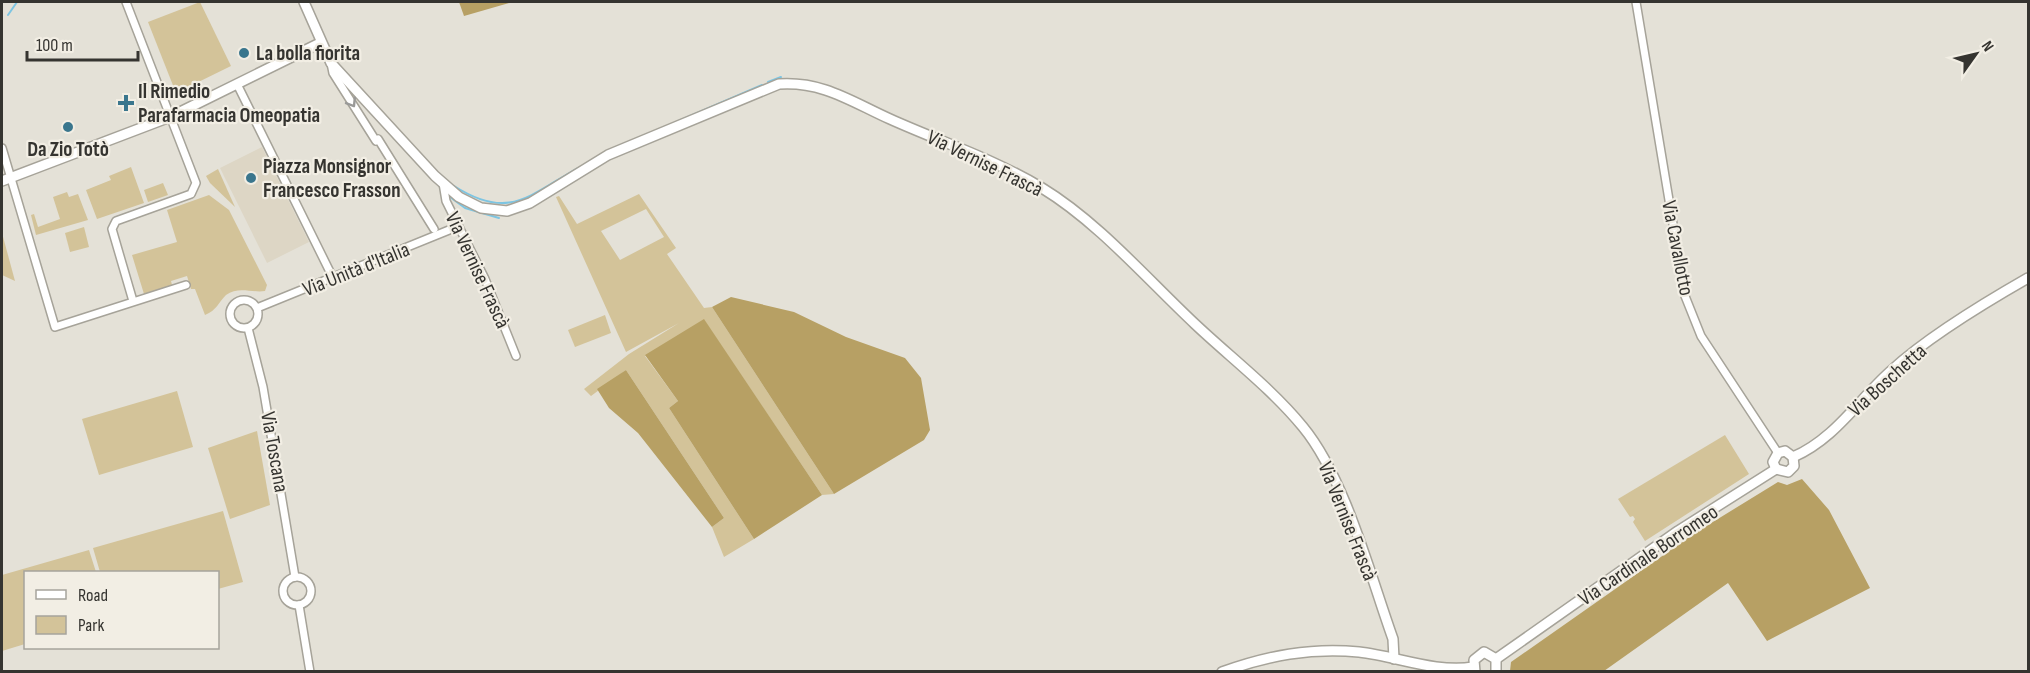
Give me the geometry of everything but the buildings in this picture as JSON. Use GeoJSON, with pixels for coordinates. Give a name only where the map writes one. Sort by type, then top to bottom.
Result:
{"type":"FeatureCollection","features":[{"type":"Feature","properties":{"kind":"street"},"geometry":{"type":"LineString","coordinates":[[126,2],[194,176],[195,189],[191,194],[116,221],[112,230],[132,302]]}},
{"type":"Feature","properties":{"kind":"street","name":"Via Vernise Frascà"},"geometry":{"type":"LineString","coordinates":[[304,2],[320,43],[331,63],[443,183],[459,197],[481,208],[507,211],[530,203],[608,155],[779,84],[800,82],[838,92],[888,118],[998,164],[1043,189],[1080,215],[1260,383],[1303,427],[1322,455],[1339,489],[1393,639],[1394,659]]}},
{"type":"Feature","properties":{"kind":"street","name":"Via Cavallotto"},"geometry":{"type":"LineString","coordinates":[[1636,2],[1685,296],[1701,336],[1778,453]]}},
{"type":"Feature","properties":{"kind":"street"},"geometry":{"type":"LineString","coordinates":[[2,181],[170,117],[320,43]]}},
{"type":"Feature","properties":{"kind":"street","name":"Via Vernise Frascà"},"geometry":{"type":"LineString","coordinates":[[331,63],[333,73],[434,229]]}},
{"type":"Feature","properties":{"kind":"street"},"geometry":{"type":"LineString","coordinates":[[237,84],[333,278]]}},
{"type":"Feature","properties":{"kind":"street"},"geometry":{"type":"LineString","coordinates":[[2,148],[55,327],[186,285]]}},
{"type":"Feature","properties":{"kind":"street","name":"Via Vernise Frascà"},"geometry":{"type":"LineString","coordinates":[[443,183],[446,201],[485,279],[516,357]]}},
{"type":"Feature","properties":{"kind":"street","name":"Via Unità d'Italia"},"geometry":{"type":"LineString","coordinates":[[257,308],[454,228]]}},
{"type":"Feature","properties":{"kind":"street","name":"Via Boschetta"},"geometry":{"type":"LineString","coordinates":[[1793,458],[1822,439],[1890,371],[1914,351],[2028,278]]}},
{"type":"Feature","properties":{"kind":"street"},"geometry":{"type":"LineString","coordinates":[[245,300],[257,308],[257,320],[248,328],[234,325],[230,320],[230,310],[236,302],[245,300]]}},
{"type":"Feature","properties":{"kind":"street","name":"Via Toscana"},"geometry":{"type":"LineString","coordinates":[[248,328],[263,387],[295,578]]}},
{"type":"Feature","properties":{"kind":"street"},"geometry":{"type":"LineString","coordinates":[[1776,469],[1773,462],[1778,453],[1789,452],[1793,458]]}},
{"type":"Feature","properties":{"kind":"street","name":"Via Cardinale Borromeo"},"geometry":{"type":"LineString","coordinates":[[1222,672],[1252,661],[1301,651],[1359,652],[1450,670],[1474,669],[1474,660],[1480,653],[1489,653],[1496,659],[1678,531],[1776,469],[1788,472],[1794,466],[1793,458]]}},
{"type":"Feature","properties":{"kind":"street","name":"Via Toscana"},"geometry":{"type":"LineString","coordinates":[[295,578],[305,580],[310,587],[310,597],[299,605],[290,603],[284,596],[286,582],[295,578]]}},
{"type":"Feature","properties":{"kind":"street","name":"Via Toscana"},"geometry":{"type":"LineString","coordinates":[[299,605],[310,672]]}},
{"type":"Feature","properties":{"kind":"street"},"geometry":{"type":"LineString","coordinates":[[1496,659],[1496,672]]}},
{"type":"Feature","properties":{"kind":"shaded area"},"geometry":{"type":"Polygon","coordinates":[[[459,2],[513,2],[464,16],[459,2]]]}},
{"type":"Feature","properties":{"kind":"shaded area"},"geometry":{"type":"Polygon","coordinates":[[[262,147],[309,242],[267,263],[220,168],[262,147]]]}},
{"type":"Feature","properties":{"kind":"shaded area"},"geometry":{"type":"Polygon","coordinates":[[[731,297],[794,312],[846,337],[905,358],[921,378],[930,430],[924,440],[834,494],[712,307],[731,297]]]}},
{"type":"Feature","properties":{"kind":"shaded area"},"geometry":{"type":"Polygon","coordinates":[[[704,319],[822,495],[754,539],[669,408],[678,401],[645,355],[704,319]]]}},
{"type":"Feature","properties":{"kind":"shaded area"},"geometry":{"type":"Polygon","coordinates":[[[626,370],[724,518],[712,527],[638,433],[609,408],[597,389],[626,370]]]}},
{"type":"Feature","properties":{"kind":"shaded area"},"geometry":{"type":"Polygon","coordinates":[[[1802,479],[1829,510],[1870,588],[1767,641],[1728,583],[1604,671],[1510,671],[1511,662],[1695,533],[1778,482],[1787,485],[1802,479]]]}},
{"type":"Feature","properties":{"kind":"green space"},"geometry":{"type":"Polygon","coordinates":[[[200,2],[231,66],[176,93],[148,22],[200,2]]]}},
{"type":"Feature","properties":{"kind":"green space"},"geometry":{"type":"Polygon","coordinates":[[[131,167],[144,203],[97,219],[86,190],[111,180],[109,176],[131,167]]]}},
{"type":"Feature","properties":{"kind":"green space"},"geometry":{"type":"Polygon","coordinates":[[[218,169],[235,207],[210,183],[206,176],[218,169]]]}},
{"type":"Feature","properties":{"kind":"green space"},"geometry":{"type":"Polygon","coordinates":[[[163,183],[168,195],[148,202],[144,190],[163,183]]]}},
{"type":"Feature","properties":{"kind":"green space"},"geometry":{"type":"Polygon","coordinates":[[[67,192],[69,197],[78,194],[88,220],[36,235],[31,215],[34,214],[38,227],[60,219],[53,197],[67,192]]]}},
{"type":"Feature","properties":{"kind":"green space"},"geometry":{"type":"Polygon","coordinates":[[[639,194],[676,248],[667,254],[704,308],[712,307],[834,494],[822,495],[704,320],[645,356],[678,401],[669,408],[754,539],[724,557],[712,527],[724,518],[626,370],[591,396],[584,389],[629,354],[679,323],[626,352],[556,197],[559,196],[577,224],[639,194]],[[646,209],[601,231],[620,260],[664,237],[646,209]]]}},
{"type":"Feature","properties":{"kind":"green space"},"geometry":{"type":"Polygon","coordinates":[[[209,195],[229,210],[267,285],[265,291],[231,292],[205,315],[195,289],[191,289],[187,276],[171,281],[172,285],[144,294],[132,255],[177,242],[167,210],[209,195]]]}},
{"type":"Feature","properties":{"kind":"green space"},"geometry":{"type":"Polygon","coordinates":[[[84,227],[89,247],[70,252],[65,233],[84,227]]]}},
{"type":"Feature","properties":{"kind":"green space"},"geometry":{"type":"Polygon","coordinates":[[[2,233],[15,281],[2,275],[2,233]]]}},
{"type":"Feature","properties":{"kind":"green space"},"geometry":{"type":"Polygon","coordinates":[[[605,315],[611,333],[575,347],[568,330],[605,315]]]}},
{"type":"Feature","properties":{"kind":"green space"},"geometry":{"type":"Polygon","coordinates":[[[177,391],[193,447],[99,475],[82,419],[177,391]]]}},
{"type":"Feature","properties":{"kind":"green space"},"geometry":{"type":"Polygon","coordinates":[[[257,431],[270,505],[230,519],[208,448],[257,431]]]}},
{"type":"Feature","properties":{"kind":"green space"},"geometry":{"type":"Polygon","coordinates":[[[1725,435],[1749,474],[1645,541],[1633,522],[1635,519],[1633,516],[1630,517],[1618,499],[1725,435]]]}},
{"type":"Feature","properties":{"kind":"green space"},"geometry":{"type":"Polygon","coordinates":[[[223,511],[243,582],[219,589],[219,571],[100,571],[93,548],[223,511]]]}},
{"type":"Feature","properties":{"kind":"green space"},"geometry":{"type":"Polygon","coordinates":[[[89,550],[96,571],[24,571],[24,644],[2,651],[2,575],[89,550]]]}},
{"type":"Feature","properties":{"kind":"waterway"},"geometry":{"type":"LineString","coordinates":[[8,15],[17,2]]}},
{"type":"Feature","properties":{"kind":"waterway"},"geometry":{"type":"LineString","coordinates":[[768,82],[781,77]]}},
{"type":"Feature","properties":{"kind":"waterway"},"geometry":{"type":"LineString","coordinates":[[674,123],[762,85]]}},
{"type":"Feature","properties":{"kind":"waterway"},"geometry":{"type":"LineString","coordinates":[[454,186],[490,202],[518,201],[578,168]]}},
{"type":"Feature","properties":{"kind":"waterway"},"geometry":{"type":"LineString","coordinates":[[450,197],[465,208],[499,218]]}},
{"type":"Feature","properties":{"kind":"place","name":"La bolla fiorita"},"geometry":{"type":"Point","coordinates":[244,53]}},
{"type":"Feature","properties":{"kind":"place","name":"Il Rimedio Parafarmacia Omeopatia"},"geometry":{"type":"Point","coordinates":[126,103]}},
{"type":"Feature","properties":{"kind":"place","name":"Da Zio Totò"},"geometry":{"type":"Point","coordinates":[68,127]}},
{"type":"Feature","properties":{"kind":"place","name":"Piazza Monsignor Francesco Frasson"},"geometry":{"type":"Point","coordinates":[251,178]}}]}
